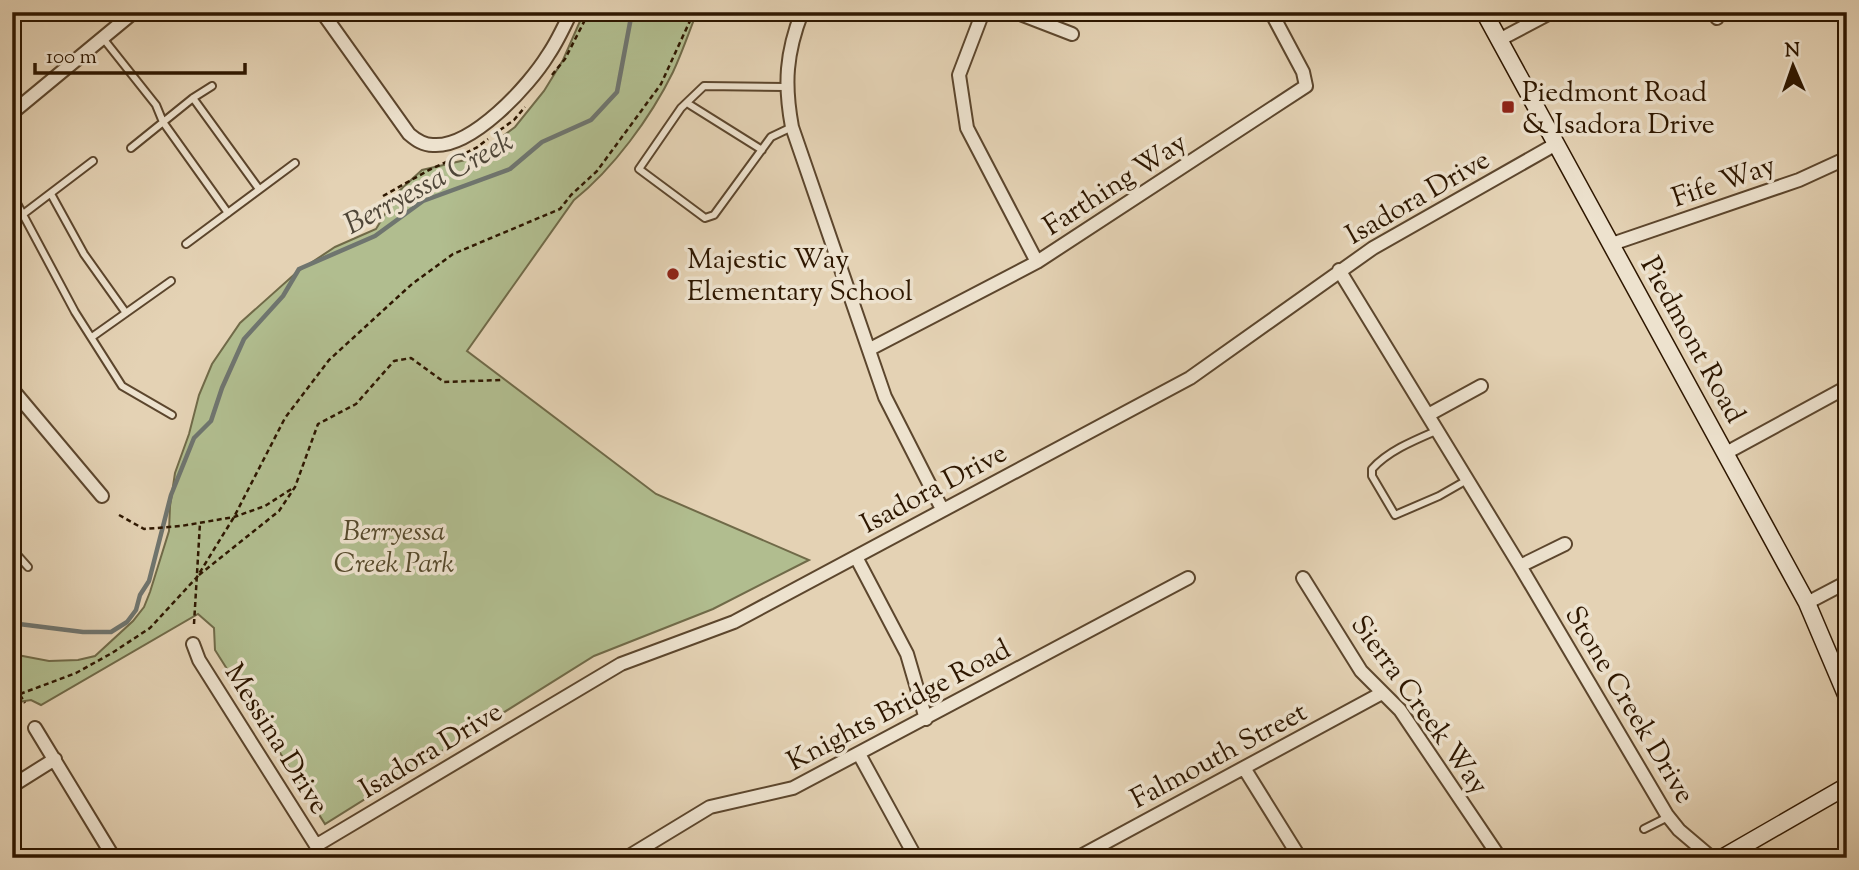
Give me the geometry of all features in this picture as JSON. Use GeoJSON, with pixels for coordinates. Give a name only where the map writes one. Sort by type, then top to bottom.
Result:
{"type":"FeatureCollection","features":[{"type":"Feature","properties":{"kind":"main road","name":"Piedmont Road"},"geometry":{"type":"LineString","coordinates":[[1484,12],[1807,603],[1847,697]]}},
{"type":"Feature","properties":{"kind":"main road"},"geometry":{"type":"LineString","coordinates":[[1722,858],[1847,786]]}},
{"type":"Feature","properties":{"kind":"street"},"geometry":{"type":"LineString","coordinates":[[12,113],[134,12]]}},
{"type":"Feature","properties":{"kind":"street"},"geometry":{"type":"LineString","coordinates":[[322,12],[409,134],[417,141],[436,146],[470,132],[520,93],[548,56],[566,14]]}},
{"type":"Feature","properties":{"kind":"street"},"geometry":{"type":"LineString","coordinates":[[802,12],[793,34],[786,87],[792,127],[885,397],[942,509]]}},
{"type":"Feature","properties":{"kind":"street"},"geometry":{"type":"LineString","coordinates":[[982,12],[959,75],[967,128],[1037,262]]}},
{"type":"Feature","properties":{"kind":"street"},"geometry":{"type":"LineString","coordinates":[[1015,12],[1072,34]]}},
{"type":"Feature","properties":{"kind":"street","name":"Farthing Way"},"geometry":{"type":"LineString","coordinates":[[870,349],[1037,262],[1306,86],[1303,72],[1271,12]]}},
{"type":"Feature","properties":{"kind":"street"},"geometry":{"type":"LineString","coordinates":[[1499,40],[1552,12]]}},
{"type":"Feature","properties":{"kind":"street","name":"Isadora Drive"},"geometry":{"type":"LineString","coordinates":[[317,845],[621,664],[734,622],[1190,378],[1373,248],[1556,144]]}},
{"type":"Feature","properties":{"kind":"street","name":"Fife Way"},"geometry":{"type":"LineString","coordinates":[[1612,244],[1799,180],[1847,158]]}},
{"type":"Feature","properties":{"kind":"street","name":"Stone Creek Drive"},"geometry":{"type":"LineString","coordinates":[[1339,270],[1520,566],[1668,817],[1712,858]]}},
{"type":"Feature","properties":{"kind":"street"},"geometry":{"type":"LineString","coordinates":[[1428,415],[1481,386]]}},
{"type":"Feature","properties":{"kind":"street"},"geometry":{"type":"LineString","coordinates":[[1726,453],[1847,387]]}},
{"type":"Feature","properties":{"kind":"street"},"geometry":{"type":"LineString","coordinates":[[12,390],[102,496]]}},
{"type":"Feature","properties":{"kind":"street"},"geometry":{"type":"LineString","coordinates":[[1520,566],[1565,544]]}},
{"type":"Feature","properties":{"kind":"street"},"geometry":{"type":"LineString","coordinates":[[856,557],[907,654],[926,719]]}},
{"type":"Feature","properties":{"kind":"street","name":"Knights Bridge Road"},"geometry":{"type":"LineString","coordinates":[[626,858],[710,807],[793,788],[1188,578]]}},
{"type":"Feature","properties":{"kind":"street","name":"Sierra Creek Way"},"geometry":{"type":"LineString","coordinates":[[1303,578],[1361,671],[1400,710],[1500,858]]}},
{"type":"Feature","properties":{"kind":"street"},"geometry":{"type":"LineString","coordinates":[[1807,603],[1847,582]]}},
{"type":"Feature","properties":{"kind":"street","name":"Messina Drive"},"geometry":{"type":"LineString","coordinates":[[194,644],[200,660],[324,858]]}},
{"type":"Feature","properties":{"kind":"street","name":"Falmouth Street"},"geometry":{"type":"LineString","coordinates":[[1077,858],[1099,853],[1244,768],[1382,693]]}},
{"type":"Feature","properties":{"kind":"street"},"geometry":{"type":"LineString","coordinates":[[35,728],[114,858]]}},
{"type":"Feature","properties":{"kind":"street"},"geometry":{"type":"LineString","coordinates":[[859,754],[916,858]]}},
{"type":"Feature","properties":{"kind":"street"},"geometry":{"type":"LineString","coordinates":[[12,786],[55,760]]}},
{"type":"Feature","properties":{"kind":"street"},"geometry":{"type":"LineString","coordinates":[[1244,768],[1300,858]]}},
{"type":"Feature","properties":{"kind":"lane"},"geometry":{"type":"LineString","coordinates":[[102,37],[156,105],[163,122],[228,213]]}},
{"type":"Feature","properties":{"kind":"lane"},"geometry":{"type":"LineString","coordinates":[[131,148],[212,86]]}},
{"type":"Feature","properties":{"kind":"lane"},"geometry":{"type":"LineString","coordinates":[[786,87],[704,86],[687,103],[639,169],[705,218],[714,215],[771,137],[792,127]]}},
{"type":"Feature","properties":{"kind":"lane"},"geometry":{"type":"LineString","coordinates":[[193,98],[258,189]]}},
{"type":"Feature","properties":{"kind":"lane"},"geometry":{"type":"LineString","coordinates":[[687,103],[762,150]]}},
{"type":"Feature","properties":{"kind":"lane"},"geometry":{"type":"LineString","coordinates":[[22,215],[93,161]]}},
{"type":"Feature","properties":{"kind":"lane"},"geometry":{"type":"LineString","coordinates":[[186,244],[295,163]]}},
{"type":"Feature","properties":{"kind":"lane"},"geometry":{"type":"LineString","coordinates":[[12,194],[75,313],[122,386],[173,415]]}},
{"type":"Feature","properties":{"kind":"lane"},"geometry":{"type":"LineString","coordinates":[[51,194],[84,254],[126,313]]}},
{"type":"Feature","properties":{"kind":"lane"},"geometry":{"type":"LineString","coordinates":[[92,337],[171,281]]}},
{"type":"Feature","properties":{"kind":"lane"},"geometry":{"type":"LineString","coordinates":[[1437,430],[1412,442],[1372,469],[1372,476],[1395,515],[1467,480]]}},
{"type":"Feature","properties":{"kind":"lane"},"geometry":{"type":"LineString","coordinates":[[12,549],[28,567]]}},
{"type":"Feature","properties":{"kind":"lane"},"geometry":{"type":"LineString","coordinates":[[1644,829],[1668,817]]}},
{"type":"Feature","properties":{"kind":"path"},"geometry":{"type":"LineString","coordinates":[[197,577],[234,517],[285,418],[328,360],[412,284],[453,254],[561,209],[570,195],[597,171],[661,83],[694,12]]}},
{"type":"Feature","properties":{"kind":"path"},"geometry":{"type":"LineString","coordinates":[[12,697],[76,673],[150,628],[197,577],[279,511],[295,486],[318,424],[356,404],[394,361],[411,358],[444,382],[502,380]]}},
{"type":"Feature","properties":{"kind":"path"},"geometry":{"type":"LineString","coordinates":[[119,514],[144,529],[200,523],[234,517],[265,506],[295,486]]}},
{"type":"Feature","properties":{"kind":"path"},"geometry":{"type":"LineString","coordinates":[[194,624],[200,523]]}},
{"type":"Feature","properties":{"kind":"path"},"geometry":{"type":"LineString","coordinates":[[20,695],[25,703]]}},
{"type":"Feature","properties":{"kind":"green space","name":"Berryessa Creek Park"},"geometry":{"type":"Polygon","coordinates":[[[584,12],[697,12],[673,72],[654,107],[617,158],[574,200],[467,351],[656,494],[809,560],[713,609],[594,656],[325,824],[215,650],[214,628],[198,614],[41,705],[31,700],[12,703],[12,654],[49,661],[78,660],[95,656],[133,621],[144,607],[169,531],[175,473],[199,395],[212,364],[240,323],[297,272],[335,247],[376,229],[399,191],[422,170],[474,158],[515,127],[544,91],[563,60],[584,12]]]}},
{"type":"Feature","properties":{"kind":"waterway","name":"Berryessa Creek"},"geometry":{"type":"LineString","coordinates":[[12,626],[19,624],[83,632],[111,632],[127,622],[136,610],[140,595],[149,581],[171,495],[194,438],[211,421],[222,388],[244,339],[283,296],[299,269],[375,236],[423,201],[510,169],[542,142],[591,120],[617,92],[632,12]]}},
{"type":"Feature","properties":{"kind":"place","name":"Piedmont Road & Isadora Drive"},"geometry":{"type":"Point","coordinates":[1508,107]}},
{"type":"Feature","properties":{"kind":"place","name":"Majestic Way Elementary School"},"geometry":{"type":"Point","coordinates":[673,274]}}]}
